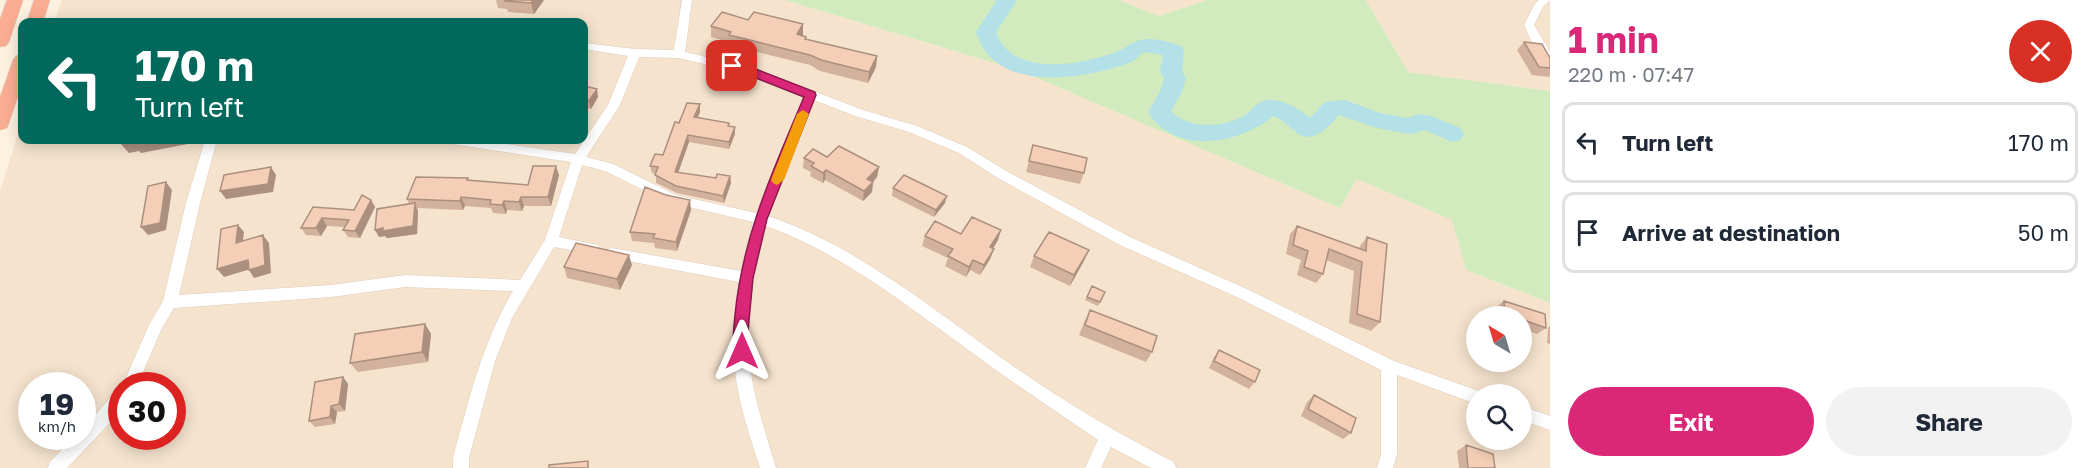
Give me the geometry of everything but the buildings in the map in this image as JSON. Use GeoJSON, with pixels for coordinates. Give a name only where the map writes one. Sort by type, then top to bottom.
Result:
{"type":"FeatureCollection","features":[{"type":"Feature","properties":{"kind":"highway"},"geometry":{"type":"LineString","coordinates":[[0,42],[15,0]]}},
{"type":"Feature","properties":{"kind":"highway"},"geometry":{"type":"LineString","coordinates":[[36,18],[42,0]]}},
{"type":"Feature","properties":{"kind":"highway"},"geometry":{"type":"LineString","coordinates":[[0,123],[18,71]]}},
{"type":"Feature","properties":{"kind":"street"},"geometry":{"type":"LineString","coordinates":[[679,54],[687,0]]}},
{"type":"Feature","properties":{"kind":"street"},"geometry":{"type":"LineString","coordinates":[[1546,0],[1539,5],[1529,25],[1550,60]]}},
{"type":"Feature","properties":{"kind":"street"},"geometry":{"type":"LineString","coordinates":[[588,47],[635,53],[679,54],[749,71],[810,95],[913,129],[963,150],[1003,175],[1125,241],[1244,294],[1389,366],[1466,394]]}},
{"type":"Feature","properties":{"kind":"street"},"geometry":{"type":"LineString","coordinates":[[461,468],[461,458],[487,361],[506,316],[551,242],[578,159],[614,105],[635,53]]}},
{"type":"Feature","properties":{"kind":"street"},"geometry":{"type":"LineString","coordinates":[[768,468],[751,411],[743,372],[741,331],[746,278],[760,219],[810,95]]}},
{"type":"Feature","properties":{"kind":"street"},"geometry":{"type":"LineString","coordinates":[[135,372],[156,325],[170,302],[193,203],[210,144]]}},
{"type":"Feature","properties":{"kind":"street"},"geometry":{"type":"LineString","coordinates":[[479,144],[578,159],[609,167],[673,199],[760,219],[790,229],[824,245],[917,305],[1010,372],[1108,437],[1168,468]]}},
{"type":"Feature","properties":{"kind":"street"},"geometry":{"type":"LineString","coordinates":[[551,242],[746,278]]}},
{"type":"Feature","properties":{"kind":"street"},"geometry":{"type":"LineString","coordinates":[[170,302],[332,291],[405,281],[524,286]]}},
{"type":"Feature","properties":{"kind":"street"},"geometry":{"type":"LineString","coordinates":[[1389,366],[1390,463]]}},
{"type":"Feature","properties":{"kind":"street"},"geometry":{"type":"LineString","coordinates":[[56,468],[108,413]]}},
{"type":"Feature","properties":{"kind":"street"},"geometry":{"type":"LineString","coordinates":[[1532,417],[1550,423]]}},
{"type":"Feature","properties":{"kind":"street"},"geometry":{"type":"LineString","coordinates":[[1093,468],[1108,437]]}},
{"type":"Feature","properties":{"kind":"shaded area"},"geometry":{"type":"Polygon","coordinates":[[[62,0],[785,0],[1021,71],[1340,208],[1357,179],[1452,220],[1466,270],[1550,303],[1550,468],[0,468],[0,191],[18,134],[18,144],[588,144],[588,18],[55,18],[62,0]]]}},
{"type":"Feature","properties":{"kind":"shaded area"},"geometry":{"type":"Polygon","coordinates":[[[1119,0],[1207,0],[1159,16],[1119,0]]]}},
{"type":"Feature","properties":{"kind":"shaded area"},"geometry":{"type":"Polygon","coordinates":[[[1366,0],[1550,0],[1550,91],[1408,72],[1366,0]]]}},
{"type":"Feature","properties":{"kind":"green space"},"geometry":{"type":"Polygon","coordinates":[[[785,0],[1119,0],[1159,16],[1207,0],[1366,0],[1408,72],[1550,91],[1550,303],[1466,270],[1452,220],[1357,179],[1340,208],[1021,71],[785,0]]]}},
{"type":"Feature","properties":{"kind":"waterway"},"geometry":{"type":"LineString","coordinates":[[1004,0],[1006,2],[986,32],[989,41],[997,51],[1023,67],[1037,71],[1066,70],[1125,57],[1136,48],[1148,45],[1174,51],[1171,71],[1175,78],[1171,92],[1159,112],[1167,121],[1189,131],[1215,132],[1239,127],[1253,120],[1269,107],[1291,114],[1307,129],[1318,124],[1333,107],[1345,108],[1377,120],[1410,126],[1420,122],[1426,123],[1452,134]]}},
{"type":"Feature","properties":{"kind":"slow traffic"},"geometry":{"type":"LineString","coordinates":[[777,180],[803,114]]}},
{"type":"Feature","properties":{"kind":"route"},"geometry":{"type":"LineString","coordinates":[[732,66],[810,95],[785,163],[760,219],[746,278],[741,331],[742,351]]}}]}
